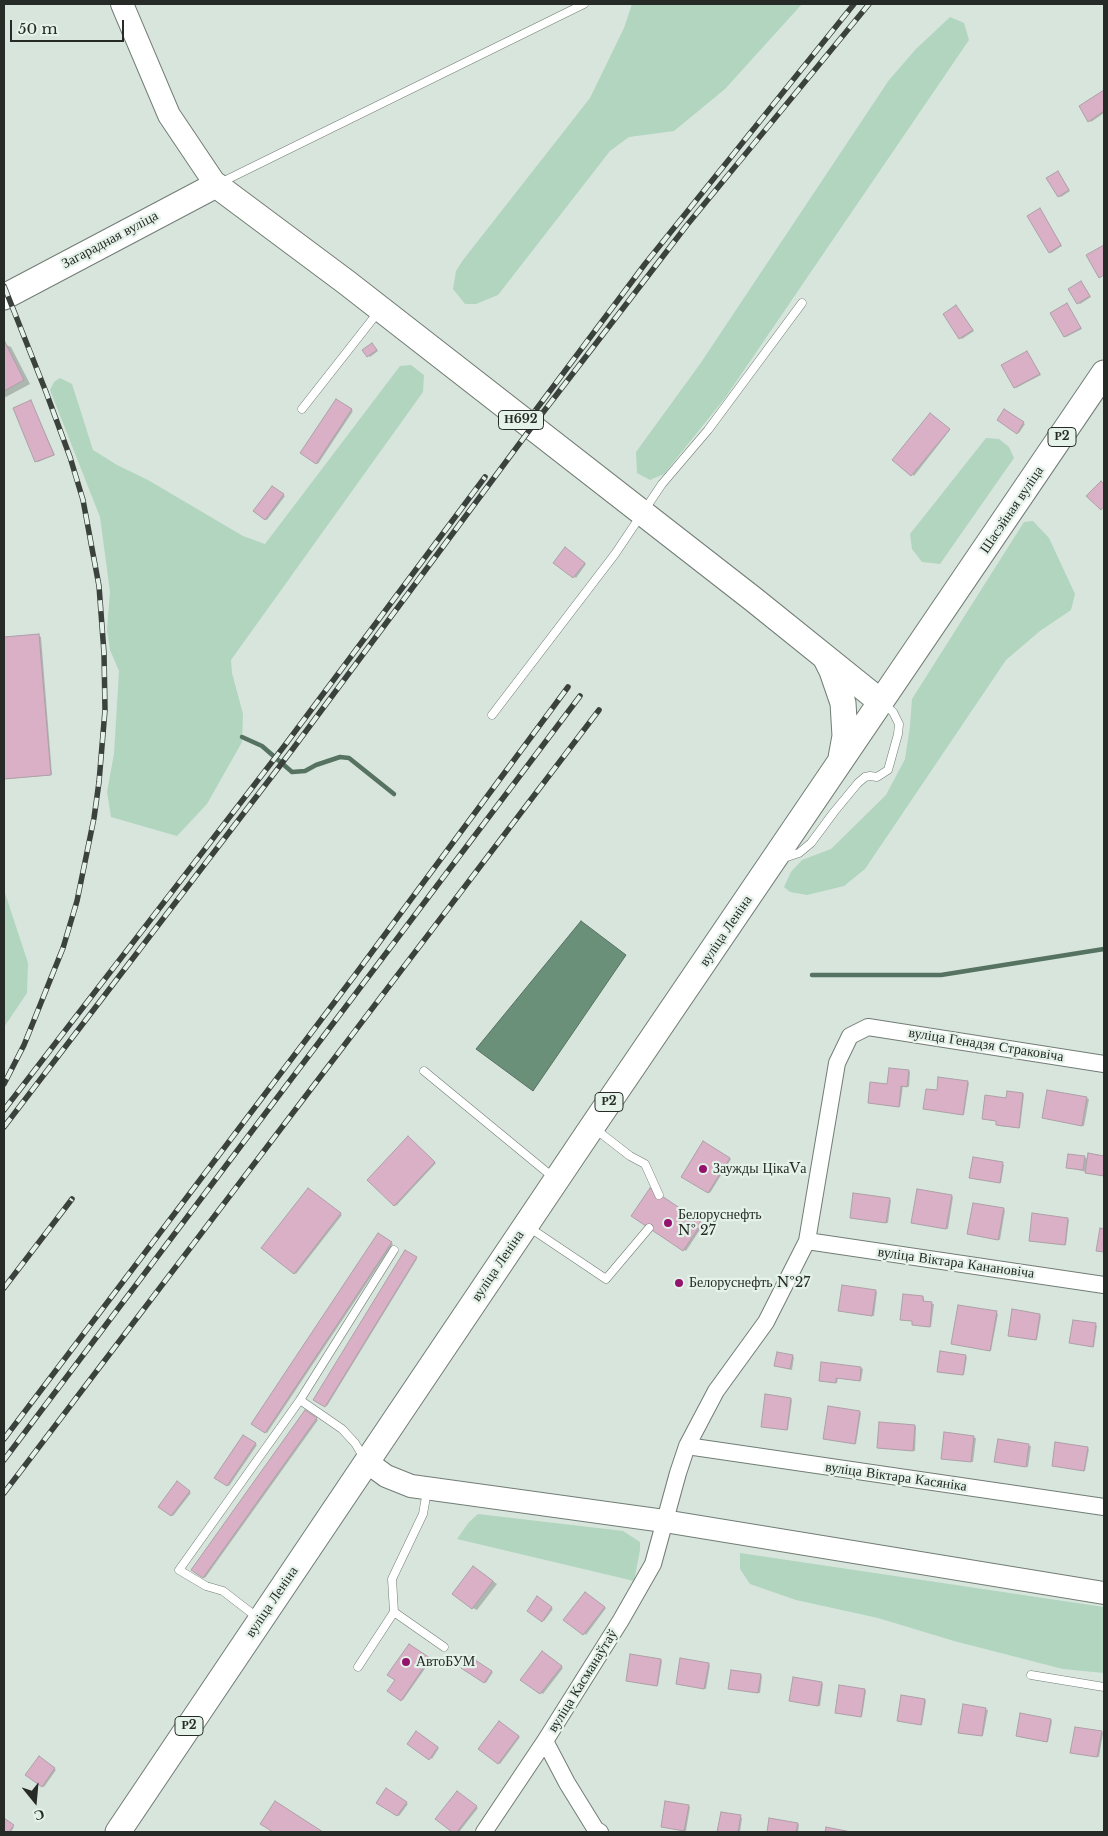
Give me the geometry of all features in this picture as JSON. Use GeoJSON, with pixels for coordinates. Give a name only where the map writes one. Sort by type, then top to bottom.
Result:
{"type":"FeatureCollection","features":[{"type":"Feature","properties":{"kind":"main road","name":"Загарадная вуліца"},"geometry":{"type":"LineString","coordinates":[[4,297],[216,185]]}},
{"type":"Feature","properties":{"kind":"main road","name":"Н692"},"geometry":{"type":"LineString","coordinates":[[216,185],[380,309],[881,702]]}},
{"type":"Feature","properties":{"kind":"main road","name":"Шасэйная вуліца"},"geometry":{"type":"LineString","coordinates":[[881,702],[1104,373]]}},
{"type":"Feature","properties":{"kind":"main road"},"geometry":{"type":"LineString","coordinates":[[824,657],[832,671],[843,703],[845,736],[840,763]]}},
{"type":"Feature","properties":{"kind":"main road","name":"вуліца Леніна"},"geometry":{"type":"LineString","coordinates":[[118,1832],[556,1180],[881,702]]}},
{"type":"Feature","properties":{"kind":"street","name":"Н692"},"geometry":{"type":"LineString","coordinates":[[122,4],[169,114],[216,185]]}},
{"type":"Feature","properties":{"kind":"street","name":"вуліца Генадзя Страковіча"},"geometry":{"type":"LineString","coordinates":[[868,1026],[1104,1064]]}},
{"type":"Feature","properties":{"kind":"street","name":"вуліца Касманаўтаў"},"geometry":{"type":"LineString","coordinates":[[484,1832],[545,1741],[621,1620],[653,1564],[687,1446],[716,1391],[766,1322],[807,1241],[837,1063],[850,1036],[868,1026]]}},
{"type":"Feature","properties":{"kind":"street","name":"вуліца Віктара Канановіча"},"geometry":{"type":"LineString","coordinates":[[807,1241],[1104,1285]]}},
{"type":"Feature","properties":{"kind":"street","name":"вуліца Віктара Касяніка"},"geometry":{"type":"LineString","coordinates":[[687,1446],[1104,1507]]}},
{"type":"Feature","properties":{"kind":"street"},"geometry":{"type":"LineString","coordinates":[[367,1462],[397,1482],[427,1489],[664,1521],[1104,1593]]}},
{"type":"Feature","properties":{"kind":"street"},"geometry":{"type":"LineString","coordinates":[[545,1741],[596,1830],[600,1832]]}},
{"type":"Feature","properties":{"kind":"lane"},"geometry":{"type":"LineString","coordinates":[[216,185],[584,4]]}},
{"type":"Feature","properties":{"kind":"lane"},"geometry":{"type":"LineString","coordinates":[[492,715],[615,554],[662,484],[708,430],[802,303]]}},
{"type":"Feature","properties":{"kind":"lane"},"geometry":{"type":"LineString","coordinates":[[302,408],[380,309]]}},
{"type":"Feature","properties":{"kind":"lane"},"geometry":{"type":"LineString","coordinates":[[772,862],[799,853],[811,843],[858,783],[865,777],[877,777],[888,770],[899,724],[893,712],[881,702]]}},
{"type":"Feature","properties":{"kind":"lane"},"geometry":{"type":"LineString","coordinates":[[424,1071],[556,1180]]}},
{"type":"Feature","properties":{"kind":"lane"},"geometry":{"type":"LineString","coordinates":[[592,1127],[645,1164],[659,1194]]}},
{"type":"Feature","properties":{"kind":"lane"},"geometry":{"type":"LineString","coordinates":[[526,1225],[606,1279],[648,1228]]}},
{"type":"Feature","properties":{"kind":"lane"},"geometry":{"type":"LineString","coordinates":[[260,1620],[223,1591],[206,1586],[179,1570],[300,1400],[394,1250]]}},
{"type":"Feature","properties":{"kind":"lane"},"geometry":{"type":"LineString","coordinates":[[300,1400],[342,1429],[355,1442],[367,1462]]}},
{"type":"Feature","properties":{"kind":"lane"},"geometry":{"type":"LineString","coordinates":[[358,1667],[394,1612],[392,1579],[423,1514],[427,1489]]}},
{"type":"Feature","properties":{"kind":"lane"},"geometry":{"type":"LineString","coordinates":[[394,1612],[444,1647]]}},
{"type":"Feature","properties":{"kind":"lane"},"geometry":{"type":"LineString","coordinates":[[1031,1675],[1104,1687]]}},
{"type":"Feature","properties":{"kind":"shaded area"},"geometry":{"type":"Polygon","coordinates":[[[632,4],[802,4],[725,89],[674,131],[629,137],[610,151],[498,295],[476,304],[465,304],[453,289],[456,271],[590,98],[624,28],[632,4]]]}},
{"type":"Feature","properties":{"kind":"shaded area"},"geometry":{"type":"Polygon","coordinates":[[[950,17],[964,23],[969,40],[725,398],[664,474],[650,480],[637,473],[636,452],[700,364],[889,80],[916,49],[950,17]]]}},
{"type":"Feature","properties":{"kind":"shaded area"},"geometry":{"type":"Polygon","coordinates":[[[411,365],[424,375],[423,392],[231,660],[232,673],[243,714],[242,742],[207,804],[177,836],[111,817],[107,792],[114,754],[119,671],[110,650],[107,630],[110,592],[100,517],[50,390],[54,382],[60,378],[72,384],[93,450],[243,536],[265,544],[400,366],[411,365]]]}},
{"type":"Feature","properties":{"kind":"shaded area"},"geometry":{"type":"Polygon","coordinates":[[[986,438],[999,439],[1009,447],[1014,458],[940,564],[922,562],[912,549],[910,534],[986,438]]]}},
{"type":"Feature","properties":{"kind":"shaded area"},"geometry":{"type":"Polygon","coordinates":[[[1033,521],[1049,538],[1075,594],[1071,610],[1040,631],[1006,660],[865,869],[844,886],[807,895],[790,892],[784,887],[791,872],[802,860],[831,849],[886,795],[905,759],[912,699],[1024,522],[1033,521]]]}},
{"type":"Feature","properties":{"kind":"shaded area"},"geometry":{"type":"Polygon","coordinates":[[[4,890],[28,963],[27,993],[4,1027],[4,890]]]}},
{"type":"Feature","properties":{"kind":"shaded area"},"geometry":{"type":"Polygon","coordinates":[[[581,921],[626,955],[533,1091],[476,1049],[581,921]]]}},
{"type":"Feature","properties":{"kind":"shaded area"},"geometry":{"type":"Polygon","coordinates":[[[478,1514],[623,1531],[640,1542],[634,1581],[457,1539],[469,1522],[478,1514]]]}},
{"type":"Feature","properties":{"kind":"shaded area"},"geometry":{"type":"Polygon","coordinates":[[[740,1553],[1104,1607],[1104,1673],[1063,1669],[954,1641],[878,1618],[796,1600],[750,1584],[740,1569],[740,1553]]]}},
{"type":"Feature","properties":{"kind":"building"},"geometry":{"type":"Polygon","coordinates":[[[1104,90],[1104,111],[1088,122],[1079,106],[1104,90]]]}},
{"type":"Feature","properties":{"kind":"building"},"geometry":{"type":"Polygon","coordinates":[[[1058,171],[1069,190],[1058,197],[1046,178],[1058,171]]]}},
{"type":"Feature","properties":{"kind":"building"},"geometry":{"type":"Polygon","coordinates":[[[1040,208],[1061,245],[1049,253],[1027,216],[1040,208]]]}},
{"type":"Feature","properties":{"kind":"building"},"geometry":{"type":"Polygon","coordinates":[[[1104,245],[1104,275],[1099,278],[1086,255],[1104,245]]]}},
{"type":"Feature","properties":{"kind":"building"},"geometry":{"type":"Polygon","coordinates":[[[1081,281],[1090,296],[1077,304],[1068,289],[1081,281]]]}},
{"type":"Feature","properties":{"kind":"building"},"geometry":{"type":"Polygon","coordinates":[[[1067,303],[1081,328],[1064,337],[1050,313],[1067,303]]]}},
{"type":"Feature","properties":{"kind":"building"},"geometry":{"type":"Polygon","coordinates":[[[956,305],[973,330],[959,339],[943,314],[956,305]]]}},
{"type":"Feature","properties":{"kind":"building"},"geometry":{"type":"Polygon","coordinates":[[[4,343],[24,380],[4,391],[4,343]]]}},
{"type":"Feature","properties":{"kind":"building"},"geometry":{"type":"Polygon","coordinates":[[[372,343],[377,350],[367,357],[362,350],[372,343]]]}},
{"type":"Feature","properties":{"kind":"building"},"geometry":{"type":"Polygon","coordinates":[[[1027,351],[1040,374],[1014,388],[1001,365],[1027,351]]]}},
{"type":"Feature","properties":{"kind":"building"},"geometry":{"type":"Polygon","coordinates":[[[336,399],[352,409],[316,464],[300,453],[336,399]]]}},
{"type":"Feature","properties":{"kind":"building"},"geometry":{"type":"Polygon","coordinates":[[[31,400],[54,455],[35,462],[13,408],[31,400]]]}},
{"type":"Feature","properties":{"kind":"building"},"geometry":{"type":"Polygon","coordinates":[[[1004,409],[1024,422],[1017,434],[997,420],[1004,409]]]}},
{"type":"Feature","properties":{"kind":"building"},"geometry":{"type":"Polygon","coordinates":[[[930,413],[950,429],[911,476],[892,460],[930,413]]]}},
{"type":"Feature","properties":{"kind":"building"},"geometry":{"type":"Polygon","coordinates":[[[1101,481],[1104,484],[1104,506],[1101,510],[1086,496],[1101,481]]]}},
{"type":"Feature","properties":{"kind":"building"},"geometry":{"type":"Polygon","coordinates":[[[272,486],[284,494],[265,520],[253,511],[272,486]]]}},
{"type":"Feature","properties":{"kind":"building"},"geometry":{"type":"Polygon","coordinates":[[[565,547],[585,563],[573,578],[553,563],[565,547]]]}},
{"type":"Feature","properties":{"kind":"building"},"geometry":{"type":"Polygon","coordinates":[[[39,634],[51,775],[4,779],[4,637],[39,634]]]}},
{"type":"Feature","properties":{"kind":"building"},"geometry":{"type":"Polygon","coordinates":[[[889,1068],[909,1070],[907,1087],[901,1086],[899,1107],[868,1103],[870,1082],[887,1084],[889,1068]]]}},
{"type":"Feature","properties":{"kind":"building"},"geometry":{"type":"Polygon","coordinates":[[[938,1077],[968,1081],[963,1115],[923,1109],[926,1089],[937,1090],[938,1077]]]}},
{"type":"Feature","properties":{"kind":"building"},"geometry":{"type":"Polygon","coordinates":[[[1047,1090],[1087,1097],[1082,1126],[1042,1118],[1047,1090]]]}},
{"type":"Feature","properties":{"kind":"building"},"geometry":{"type":"Polygon","coordinates":[[[1007,1091],[1023,1093],[1019,1128],[996,1125],[996,1121],[982,1119],[985,1095],[1006,1098],[1007,1091]]]}},
{"type":"Feature","properties":{"kind":"building"},"geometry":{"type":"Polygon","coordinates":[[[408,1136],[435,1162],[394,1206],[367,1180],[408,1136]]]}},
{"type":"Feature","properties":{"kind":"building"},"geometry":{"type":"Polygon","coordinates":[[[703,1141],[730,1158],[708,1193],[681,1177],[703,1141]]]}},
{"type":"Feature","properties":{"kind":"building"},"geometry":{"type":"Polygon","coordinates":[[[1088,1153],[1104,1156],[1104,1176],[1085,1173],[1088,1153]]]}},
{"type":"Feature","properties":{"kind":"building"},"geometry":{"type":"Polygon","coordinates":[[[1068,1154],[1085,1156],[1083,1170],[1066,1168],[1068,1154]]]}},
{"type":"Feature","properties":{"kind":"building"},"geometry":{"type":"Polygon","coordinates":[[[973,1157],[1003,1162],[1000,1183],[969,1178],[973,1157]]]}},
{"type":"Feature","properties":{"kind":"building"},"geometry":{"type":"Polygon","coordinates":[[[308,1188],[341,1213],[294,1274],[261,1248],[308,1188]]]}},
{"type":"Feature","properties":{"kind":"building"},"geometry":{"type":"Polygon","coordinates":[[[650,1188],[702,1223],[683,1251],[631,1216],[650,1188]]]}},
{"type":"Feature","properties":{"kind":"building"},"geometry":{"type":"Polygon","coordinates":[[[917,1189],[952,1195],[946,1229],[911,1223],[917,1189]]]}},
{"type":"Feature","properties":{"kind":"building"},"geometry":{"type":"Polygon","coordinates":[[[853,1193],[890,1198],[886,1223],[850,1218],[853,1193]]]}},
{"type":"Feature","properties":{"kind":"building"},"geometry":{"type":"Polygon","coordinates":[[[973,1203],[1004,1208],[998,1240],[967,1234],[973,1203]]]}},
{"type":"Feature","properties":{"kind":"building"},"geometry":{"type":"Polygon","coordinates":[[[1032,1213],[1068,1218],[1065,1245],[1029,1241],[1032,1213]]]}},
{"type":"Feature","properties":{"kind":"building"},"geometry":{"type":"Polygon","coordinates":[[[1100,1228],[1104,1229],[1104,1252],[1096,1251],[1100,1228]]]}},
{"type":"Feature","properties":{"kind":"building"},"geometry":{"type":"Polygon","coordinates":[[[378,1233],[392,1242],[265,1433],[251,1424],[378,1233]]]}},
{"type":"Feature","properties":{"kind":"building"},"geometry":{"type":"Polygon","coordinates":[[[405,1250],[417,1257],[325,1407],[313,1400],[405,1250]]]}},
{"type":"Feature","properties":{"kind":"building"},"geometry":{"type":"Polygon","coordinates":[[[842,1285],[876,1290],[872,1316],[838,1311],[842,1285]]]}},
{"type":"Feature","properties":{"kind":"building"},"geometry":{"type":"Polygon","coordinates":[[[903,1294],[923,1296],[923,1301],[932,1302],[930,1327],[912,1325],[912,1321],[900,1320],[903,1294]]]}},
{"type":"Feature","properties":{"kind":"building"},"geometry":{"type":"Polygon","coordinates":[[[958,1305],[997,1311],[990,1351],[951,1344],[958,1305]]]}},
{"type":"Feature","properties":{"kind":"building"},"geometry":{"type":"Polygon","coordinates":[[[1012,1309],[1040,1314],[1036,1340],[1008,1336],[1012,1309]]]}},
{"type":"Feature","properties":{"kind":"building"},"geometry":{"type":"Polygon","coordinates":[[[1073,1320],[1096,1323],[1093,1347],[1069,1343],[1073,1320]]]}},
{"type":"Feature","properties":{"kind":"building"},"geometry":{"type":"Polygon","coordinates":[[[940,1351],[966,1355],[963,1375],[937,1372],[940,1351]]]}},
{"type":"Feature","properties":{"kind":"building"},"geometry":{"type":"Polygon","coordinates":[[[777,1352],[793,1355],[790,1369],[774,1366],[777,1352]]]}},
{"type":"Feature","properties":{"kind":"building"},"geometry":{"type":"Polygon","coordinates":[[[821,1362],[861,1367],[860,1381],[836,1378],[836,1383],[819,1381],[821,1362]]]}},
{"type":"Feature","properties":{"kind":"building"},"geometry":{"type":"Polygon","coordinates":[[[765,1394],[791,1398],[787,1430],[761,1427],[765,1394]]]}},
{"type":"Feature","properties":{"kind":"building"},"geometry":{"type":"Polygon","coordinates":[[[828,1406],[860,1411],[855,1444],[823,1439],[828,1406]]]}},
{"type":"Feature","properties":{"kind":"building"},"geometry":{"type":"Polygon","coordinates":[[[305,1410],[317,1418],[203,1578],[191,1570],[305,1410]]]}},
{"type":"Feature","properties":{"kind":"building"},"geometry":{"type":"Polygon","coordinates":[[[879,1422],[915,1425],[913,1451],[877,1448],[879,1422]]]}},
{"type":"Feature","properties":{"kind":"building"},"geometry":{"type":"Polygon","coordinates":[[[944,1432],[974,1436],[971,1462],[941,1459],[944,1432]]]}},
{"type":"Feature","properties":{"kind":"building"},"geometry":{"type":"Polygon","coordinates":[[[243,1435],[256,1443],[227,1486],[214,1478],[243,1435]]]}},
{"type":"Feature","properties":{"kind":"building"},"geometry":{"type":"Polygon","coordinates":[[[998,1439],[1029,1444],[1026,1467],[994,1462],[998,1439]]]}},
{"type":"Feature","properties":{"kind":"building"},"geometry":{"type":"Polygon","coordinates":[[[1055,1442],[1088,1447],[1084,1471],[1052,1466],[1055,1442]]]}},
{"type":"Feature","properties":{"kind":"building"},"geometry":{"type":"Polygon","coordinates":[[[177,1481],[190,1491],[171,1516],[158,1507],[177,1481]]]}},
{"type":"Feature","properties":{"kind":"building"},"geometry":{"type":"Polygon","coordinates":[[[473,1566],[493,1581],[472,1609],[452,1594],[473,1566]]]}},
{"type":"Feature","properties":{"kind":"building"},"geometry":{"type":"Polygon","coordinates":[[[585,1592],[605,1607],[583,1635],[563,1620],[585,1592]]]}},
{"type":"Feature","properties":{"kind":"building"},"geometry":{"type":"Polygon","coordinates":[[[537,1596],[552,1607],[542,1622],[527,1611],[537,1596]]]}},
{"type":"Feature","properties":{"kind":"building"},"geometry":{"type":"Polygon","coordinates":[[[409,1644],[430,1658],[401,1701],[387,1691],[395,1680],[387,1675],[409,1644]]]}},
{"type":"Feature","properties":{"kind":"building"},"geometry":{"type":"Polygon","coordinates":[[[542,1651],[562,1666],[540,1694],[520,1680],[542,1651]]]}},
{"type":"Feature","properties":{"kind":"building"},"geometry":{"type":"Polygon","coordinates":[[[630,1654],[661,1659],[657,1686],[626,1681],[630,1654]]]}},
{"type":"Feature","properties":{"kind":"building"},"geometry":{"type":"Polygon","coordinates":[[[469,1656],[492,1671],[484,1683],[461,1668],[469,1656]]]}},
{"type":"Feature","properties":{"kind":"building"},"geometry":{"type":"Polygon","coordinates":[[[680,1658],[709,1663],[704,1689],[676,1684],[680,1658]]]}},
{"type":"Feature","properties":{"kind":"building"},"geometry":{"type":"Polygon","coordinates":[[[731,1670],[761,1674],[758,1693],[728,1689],[731,1670]]]}},
{"type":"Feature","properties":{"kind":"building"},"geometry":{"type":"Polygon","coordinates":[[[793,1677],[822,1682],[818,1706],[789,1701],[793,1677]]]}},
{"type":"Feature","properties":{"kind":"building"},"geometry":{"type":"Polygon","coordinates":[[[839,1685],[865,1689],[861,1717],[835,1713],[839,1685]]]}},
{"type":"Feature","properties":{"kind":"building"},"geometry":{"type":"Polygon","coordinates":[[[901,1695],[925,1699],[921,1725],[897,1721],[901,1695]]]}},
{"type":"Feature","properties":{"kind":"building"},"geometry":{"type":"Polygon","coordinates":[[[963,1704],[986,1708],[982,1736],[958,1733],[963,1704]]]}},
{"type":"Feature","properties":{"kind":"building"},"geometry":{"type":"Polygon","coordinates":[[[1020,1713],[1051,1719],[1047,1742],[1016,1736],[1020,1713]]]}},
{"type":"Feature","properties":{"kind":"building"},"geometry":{"type":"Polygon","coordinates":[[[499,1721],[519,1736],[498,1764],[478,1749],[499,1721]]]}},
{"type":"Feature","properties":{"kind":"building"},"geometry":{"type":"Polygon","coordinates":[[[1075,1727],[1102,1731],[1097,1757],[1070,1753],[1075,1727]]]}},
{"type":"Feature","properties":{"kind":"building"},"geometry":{"type":"Polygon","coordinates":[[[416,1731],[438,1747],[429,1760],[407,1744],[416,1731]]]}},
{"type":"Feature","properties":{"kind":"building"},"geometry":{"type":"Polygon","coordinates":[[[39,1756],[55,1768],[42,1787],[25,1775],[39,1756]]]}},
{"type":"Feature","properties":{"kind":"building"},"geometry":{"type":"Polygon","coordinates":[[[386,1788],[407,1802],[397,1816],[376,1803],[386,1788]]]}},
{"type":"Feature","properties":{"kind":"building"},"geometry":{"type":"Polygon","coordinates":[[[457,1791],[477,1806],[457,1832],[452,1832],[435,1819],[457,1791]]]}},
{"type":"Feature","properties":{"kind":"building"},"geometry":{"type":"Polygon","coordinates":[[[275,1801],[323,1832],[273,1832],[260,1824],[275,1801]]]}},
{"type":"Feature","properties":{"kind":"building"},"geometry":{"type":"Polygon","coordinates":[[[665,1801],[689,1805],[684,1831],[661,1827],[665,1801]]]}},
{"type":"Feature","properties":{"kind":"building"},"geometry":{"type":"Polygon","coordinates":[[[721,1812],[741,1815],[738,1832],[717,1832],[721,1812]]]}},
{"type":"Feature","properties":{"kind":"building"},"geometry":{"type":"Polygon","coordinates":[[[4,1818],[14,1825],[9,1832],[4,1832],[4,1818]]]}},
{"type":"Feature","properties":{"kind":"building"},"geometry":{"type":"Polygon","coordinates":[[[769,1818],[798,1823],[796,1832],[767,1832],[769,1818]]]}},
{"type":"Feature","properties":{"kind":"building"},"geometry":{"type":"Polygon","coordinates":[[[826,1827],[851,1832],[825,1832],[826,1827]]]}},
{"type":"Feature","properties":{"kind":"waterway"},"geometry":{"type":"LineString","coordinates":[[242,737],[262,746],[292,772],[305,771],[340,757],[349,758],[394,794]]}},
{"type":"Feature","properties":{"kind":"waterway"},"geometry":{"type":"LineString","coordinates":[[812,975],[941,975],[1104,949]]}},
{"type":"Feature","properties":{"kind":"railway"},"geometry":{"type":"LineString","coordinates":[[529,419],[645,264],[854,4]]}},
{"type":"Feature","properties":{"kind":"railway"},"geometry":{"type":"LineString","coordinates":[[4,1127],[292,750],[531,428],[687,225],[869,4]]}},
{"type":"Feature","properties":{"kind":"railway"},"geometry":{"type":"LineString","coordinates":[[4,286],[70,457],[83,500],[99,586],[104,653],[105,710],[94,818],[77,901],[63,948],[24,1045],[4,1084]]}},
{"type":"Feature","properties":{"kind":"railway"},"geometry":{"type":"LineString","coordinates":[[4,1110],[285,745],[485,477]]}},
{"type":"Feature","properties":{"kind":"railway"},"geometry":{"type":"LineString","coordinates":[[4,1439],[355,975],[568,687]]}},
{"type":"Feature","properties":{"kind":"railway"},"geometry":{"type":"LineString","coordinates":[[4,1460],[580,696]]}},
{"type":"Feature","properties":{"kind":"railway"},"geometry":{"type":"LineString","coordinates":[[4,1493],[599,710]]}},
{"type":"Feature","properties":{"kind":"railway"},"geometry":{"type":"LineString","coordinates":[[4,1288],[72,1199]]}},
{"type":"Feature","properties":{"kind":"place","name":"Заужды ЦікаVа"},"geometry":{"type":"Point","coordinates":[703,1169]}},
{"type":"Feature","properties":{"kind":"place","name":"Белоруснефть № 27"},"geometry":{"type":"Point","coordinates":[668,1223]}},
{"type":"Feature","properties":{"kind":"place","name":"Белоруснефть №27"},"geometry":{"type":"Point","coordinates":[679,1283]}},
{"type":"Feature","properties":{"kind":"place","name":"АвтоБУМ"},"geometry":{"type":"Point","coordinates":[406,1662]}}]}
